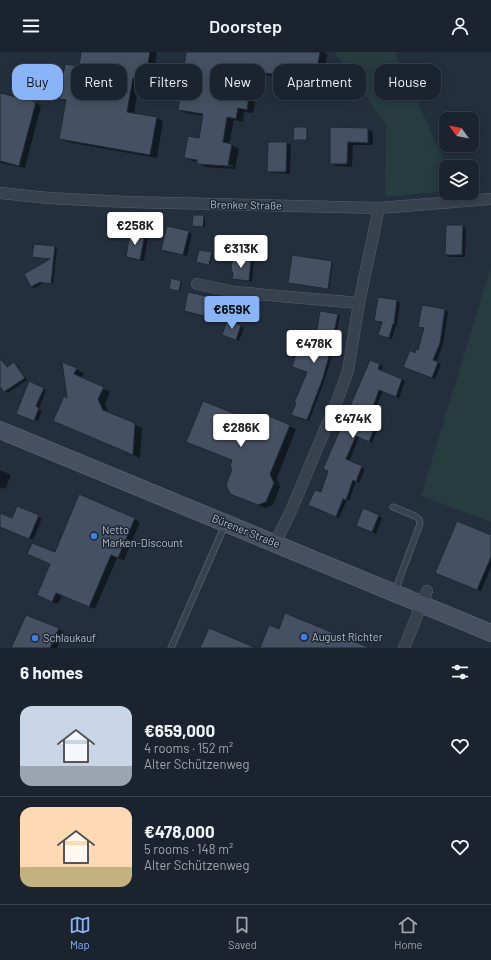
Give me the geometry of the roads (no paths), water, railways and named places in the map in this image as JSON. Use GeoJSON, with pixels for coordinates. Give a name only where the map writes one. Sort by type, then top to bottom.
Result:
{"type":"FeatureCollection","features":[{"type":"Feature","properties":{"kind":"main road","name":"Bürener Straße"},"geometry":{"type":"LineString","coordinates":[[0,430],[395,594],[424,598],[491,633]]}},
{"type":"Feature","properties":{"kind":"street","name":"Brenker Straße"},"geometry":{"type":"LineString","coordinates":[[0,194],[127,202],[379,208],[491,199]]}},
{"type":"Feature","properties":{"kind":"street"},"geometry":{"type":"LineString","coordinates":[[275,543],[290,514],[348,371],[379,208]]}},
{"type":"Feature","properties":{"kind":"street"},"geometry":{"type":"LineString","coordinates":[[197,284],[235,292],[360,304]]}},
{"type":"Feature","properties":{"kind":"street"},"geometry":{"type":"LineString","coordinates":[[404,648],[424,598]]}},
{"type":"Feature","properties":{"kind":"lane"},"geometry":{"type":"LineString","coordinates":[[392,507],[415,516],[419,520],[420,524],[395,594]]}},
{"type":"Feature","properties":{"kind":"lane"},"geometry":{"type":"LineString","coordinates":[[171,648],[226,523]]}},
{"type":"Feature","properties":{"kind":"place","name":"Netto Marken-Discount"},"geometry":{"type":"Point","coordinates":[94,536]}},
{"type":"Feature","properties":{"kind":"place","name":"August Richter"},"geometry":{"type":"Point","coordinates":[304,637]}},
{"type":"Feature","properties":{"kind":"place","name":"Schlaukauf"},"geometry":{"type":"Point","coordinates":[35,638]}}]}
